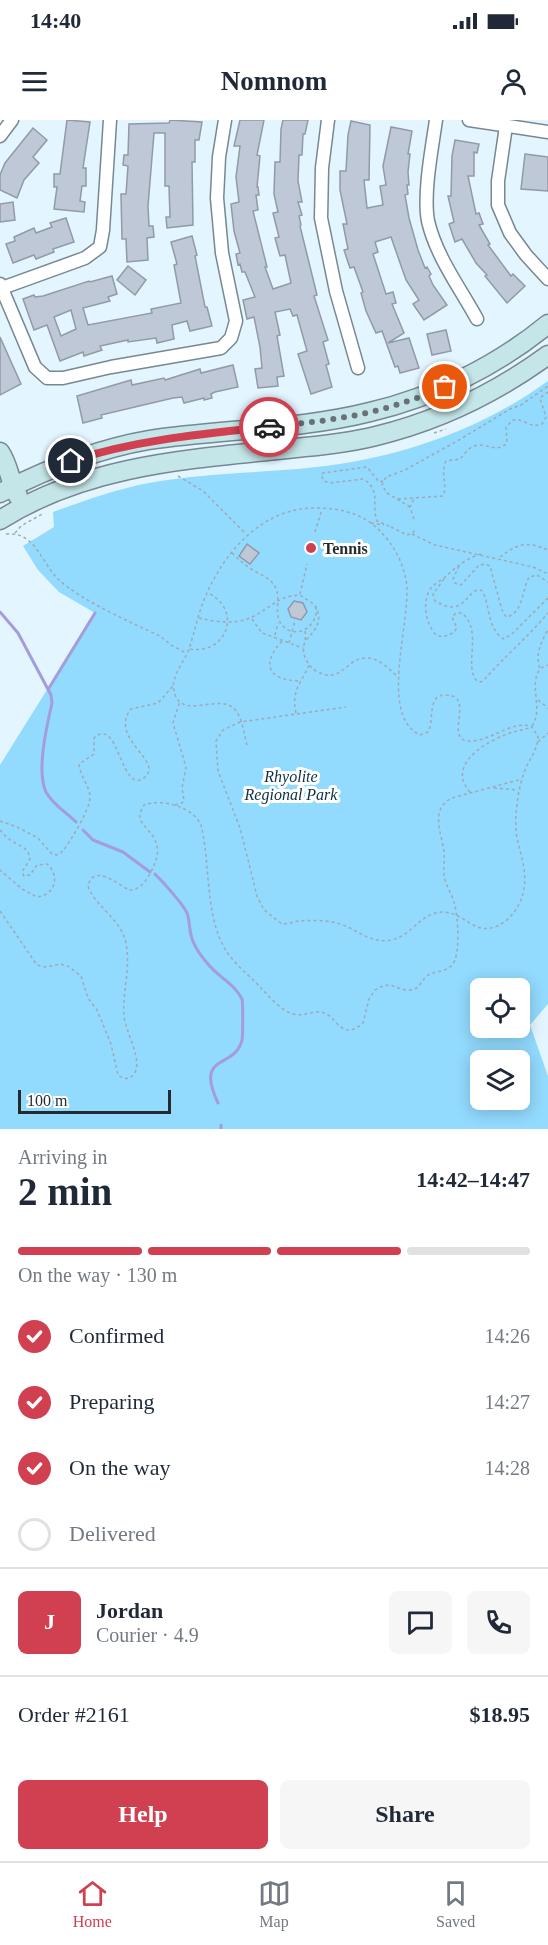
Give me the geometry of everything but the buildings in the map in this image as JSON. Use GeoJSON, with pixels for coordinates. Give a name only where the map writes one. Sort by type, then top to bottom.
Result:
{"type":"FeatureCollection","features":[{"type":"Feature","properties":{"kind":"main road"},"geometry":{"type":"LineString","coordinates":[[4,486],[71,461],[124,445],[175,437],[316,422],[395,406],[468,376],[510,352],[548,324]]}},
{"type":"Feature","properties":{"kind":"main road"},"geometry":{"type":"LineString","coordinates":[[0,520],[54,493],[100,476],[147,465],[192,458],[319,446],[374,437],[402,429],[479,398],[548,355]]}},
{"type":"Feature","properties":{"kind":"main road"},"geometry":{"type":"LineString","coordinates":[[0,452],[8,464],[4,486]]}},
{"type":"Feature","properties":{"kind":"main road"},"geometry":{"type":"LineString","coordinates":[[4,486],[24,506]]}},
{"type":"Feature","properties":{"kind":"street"},"geometry":{"type":"LineString","coordinates":[[0,136],[12,120]]}},
{"type":"Feature","properties":{"kind":"street"},"geometry":{"type":"LineString","coordinates":[[110,120],[100,247],[85,258],[1,286],[35,368],[47,378],[63,378],[220,348],[231,338],[236,321],[222,253],[217,198],[219,157],[225,120]]}},
{"type":"Feature","properties":{"kind":"street"},"geometry":{"type":"LineString","coordinates":[[328,120],[322,168],[321,218],[336,291],[358,368]]}},
{"type":"Feature","properties":{"kind":"street"},"geometry":{"type":"LineString","coordinates":[[436,120],[428,180],[428,220],[440,254],[477,319]]}},
{"type":"Feature","properties":{"kind":"street"},"geometry":{"type":"LineString","coordinates":[[469,120],[548,132]]}},
{"type":"Feature","properties":{"kind":"street"},"geometry":{"type":"LineString","coordinates":[[506,126],[498,181],[498,205],[510,233],[548,279]]}},
{"type":"Feature","properties":{"kind":"path"},"geometry":{"type":"LineString","coordinates":[[414,519],[410,507],[387,494],[382,485],[386,477],[405,470],[520,405],[548,386]]}},
{"type":"Feature","properties":{"kind":"path"},"geometry":{"type":"LineString","coordinates":[[398,499],[443,496],[445,488],[443,471],[446,461],[460,459],[470,448],[477,445],[496,449],[502,447],[507,443],[506,428],[513,420],[518,419],[534,426],[542,424],[546,417],[540,398],[548,392]]}},
{"type":"Feature","properties":{"kind":"path"},"geometry":{"type":"LineString","coordinates":[[383,481],[379,482],[367,467],[321,475],[324,481],[330,483],[363,478],[366,480],[376,493],[377,502],[374,512],[377,521],[407,535],[412,534],[435,545],[533,567],[548,574]]}},
{"type":"Feature","properties":{"kind":"path"},"geometry":{"type":"LineString","coordinates":[[176,474],[202,491],[247,535]]}},
{"type":"Feature","properties":{"kind":"path"},"geometry":{"type":"LineString","coordinates":[[410,507],[415,498]]}},
{"type":"Feature","properties":{"kind":"path"},"geometry":{"type":"LineString","coordinates":[[0,821],[17,826],[38,837],[52,854],[57,855],[63,852],[90,804],[90,795],[82,778],[79,764],[94,754],[94,738],[98,734],[108,736],[118,749],[131,778],[142,780],[147,776],[150,770],[148,764],[133,743],[124,720],[131,708],[158,703],[173,686],[189,649],[207,592],[213,580],[247,535],[268,520],[301,508],[348,512],[370,523],[391,527]]}},
{"type":"Feature","properties":{"kind":"path"},"geometry":{"type":"LineString","coordinates":[[315,532],[322,508]]}},
{"type":"Feature","properties":{"kind":"path"},"geometry":{"type":"LineString","coordinates":[[370,523],[386,538],[396,553],[401,561],[406,580],[406,611],[397,676],[404,717],[410,729],[420,735],[428,732],[431,728],[434,700],[449,694],[458,701],[460,714],[458,735],[465,741],[481,739],[520,725],[531,726],[536,731],[538,742]]}},
{"type":"Feature","properties":{"kind":"path"},"geometry":{"type":"LineString","coordinates":[[412,534],[415,530]]}},
{"type":"Feature","properties":{"kind":"path"},"geometry":{"type":"LineString","coordinates":[[15,533],[29,539],[46,565],[73,591],[160,636],[187,653]]}},
{"type":"Feature","properties":{"kind":"path"},"geometry":{"type":"LineString","coordinates":[[499,558],[517,546],[531,543],[548,550]]}},
{"type":"Feature","properties":{"kind":"path"},"geometry":{"type":"LineString","coordinates":[[232,553],[273,584],[279,599],[277,610],[279,621],[275,636]]}},
{"type":"Feature","properties":{"kind":"path"},"geometry":{"type":"LineString","coordinates":[[481,554],[468,559],[434,585],[429,592],[425,608],[435,634],[444,637],[457,628],[453,620],[454,614],[459,612],[465,614],[472,634],[474,653],[472,673],[478,681],[484,680],[548,613]]}},
{"type":"Feature","properties":{"kind":"path"},"geometry":{"type":"LineString","coordinates":[[300,595],[307,564]]}},
{"type":"Feature","properties":{"kind":"path"},"geometry":{"type":"LineString","coordinates":[[460,565],[453,579],[455,583],[461,585],[479,565],[490,566],[506,617],[516,612],[529,577],[537,575],[548,582]]}},
{"type":"Feature","properties":{"kind":"path"},"geometry":{"type":"LineString","coordinates":[[444,578],[434,594],[435,601],[446,607],[455,608],[474,591],[481,590],[486,596],[490,619],[500,638],[504,639],[548,598]]}},
{"type":"Feature","properties":{"kind":"path"},"geometry":{"type":"LineString","coordinates":[[189,649],[203,650],[214,645],[223,636],[227,614],[223,604],[207,592]]}},
{"type":"Feature","properties":{"kind":"path"},"geometry":{"type":"LineString","coordinates":[[198,618],[227,622],[251,618],[279,599],[300,595],[315,605],[320,618],[318,625],[306,640]]}},
{"type":"Feature","properties":{"kind":"path"},"geometry":{"type":"LineString","coordinates":[[279,621],[292,632],[305,630],[316,616],[315,605]]}},
{"type":"Feature","properties":{"kind":"path"},"geometry":{"type":"LineString","coordinates":[[251,618],[262,633],[275,636],[304,649]]}},
{"type":"Feature","properties":{"kind":"path"},"geometry":{"type":"LineString","coordinates":[[289,644],[295,621]]}},
{"type":"Feature","properties":{"kind":"path"},"geometry":{"type":"LineString","coordinates":[[540,669],[537,658],[538,649],[548,629]]}},
{"type":"Feature","properties":{"kind":"path"},"geometry":{"type":"LineString","coordinates":[[305,630],[304,649],[309,665],[320,674],[333,675],[346,669],[358,659],[371,658],[397,676]]}},
{"type":"Feature","properties":{"kind":"path"},"geometry":{"type":"LineString","coordinates":[[282,641],[270,659],[271,670],[283,680],[300,681]]}},
{"type":"Feature","properties":{"kind":"path"},"geometry":{"type":"LineString","coordinates":[[296,714],[294,699],[309,665]]}},
{"type":"Feature","properties":{"kind":"path"},"geometry":{"type":"LineString","coordinates":[[474,793],[467,789],[461,778],[466,762],[483,746],[531,726],[536,718],[536,677],[540,669],[548,665]]}},
{"type":"Feature","properties":{"kind":"path"},"geometry":{"type":"LineString","coordinates":[[173,686],[180,700],[198,707],[220,702],[236,710],[247,745]]}},
{"type":"Feature","properties":{"kind":"path"},"geometry":{"type":"LineString","coordinates":[[174,805],[182,803],[184,797],[182,788],[185,763],[173,723],[180,700]]}},
{"type":"Feature","properties":{"kind":"path"},"geometry":{"type":"LineString","coordinates":[[537,700],[548,708]]}},
{"type":"Feature","properties":{"kind":"path"},"geometry":{"type":"LineString","coordinates":[[346,707],[240,722],[229,726],[216,741],[216,761],[246,848],[257,896],[272,918],[282,924],[317,921],[339,924],[366,938],[385,941],[405,935],[421,920],[432,914],[445,912],[456,915],[478,927],[490,928],[503,923],[518,906],[525,878],[516,833],[519,790],[538,742],[548,733]]}},
{"type":"Feature","properties":{"kind":"path"},"geometry":{"type":"LineString","coordinates":[[0,911],[37,965],[46,967],[60,964],[68,966],[81,976],[88,998],[97,1010],[111,1044],[118,1075],[124,1079],[129,1078],[134,1074],[136,1063],[124,1014],[127,973],[126,942],[113,918],[93,896],[88,886],[96,875],[104,875],[129,890],[139,887],[147,879],[158,854],[158,845],[154,836],[141,822],[140,811],[144,805],[152,802],[174,805],[194,815],[201,825],[213,915],[225,949],[277,1004],[293,1014],[320,1012],[326,1014],[340,1028],[348,1030],[358,1027],[365,1019],[369,999],[375,990],[392,985],[413,990],[421,985],[428,976],[452,966],[457,955],[456,915],[445,876],[444,853],[438,819],[447,800],[522,779]]}},
{"type":"Feature","properties":{"kind":"path"},"geometry":{"type":"LineString","coordinates":[[490,788],[519,790]]}},
{"type":"Feature","properties":{"kind":"path"},"geometry":{"type":"LineString","coordinates":[[0,830],[8,839],[26,847],[29,852],[30,859],[22,872],[24,876],[30,875],[37,865],[46,864],[54,873],[54,885],[48,894],[37,897],[0,870]]}},
{"type":"Feature","properties":{"kind":"green space","name":"Rhyolite Regional Park"},"geometry":{"type":"Polygon","coordinates":[[[548,381],[548,1004],[530,1025],[548,1076],[548,1129],[0,1129],[0,765],[95,613],[59,592],[38,570],[23,546],[54,527],[53,512],[112,492],[149,483],[186,478],[298,469],[364,460],[429,442],[491,416],[548,381]]]}},
{"type":"Feature","properties":{"kind":"waterway"},"geometry":{"type":"LineString","coordinates":[[0,612],[18,633],[51,695],[52,703],[42,760],[43,783],[52,801],[76,822]]}},
{"type":"Feature","properties":{"kind":"waterway"},"geometry":{"type":"LineString","coordinates":[[49,688],[95,613]]}},
{"type":"Feature","properties":{"kind":"waterway"},"geometry":{"type":"LineString","coordinates":[[83,830],[93,840],[123,852],[150,872]]}},
{"type":"Feature","properties":{"kind":"waterway"},"geometry":{"type":"LineString","coordinates":[[155,874],[185,909],[192,939],[200,954],[211,968],[239,993],[242,999],[242,1040],[238,1049],[213,1069],[211,1076],[218,1103]]}},
{"type":"Feature","properties":{"kind":"way so far"},"geometry":{"type":"LineString","coordinates":[[269,427],[369,413],[445,387]]}},
{"type":"Feature","properties":{"kind":"place","name":"Tennis"},"geometry":{"type":"Point","coordinates":[311,548]}},
{"type":"Feature","properties":{"kind":"route"},"geometry":{"type":"LineString","coordinates":[[71,461],[124,445],[147,441],[269,427]]}}]}
